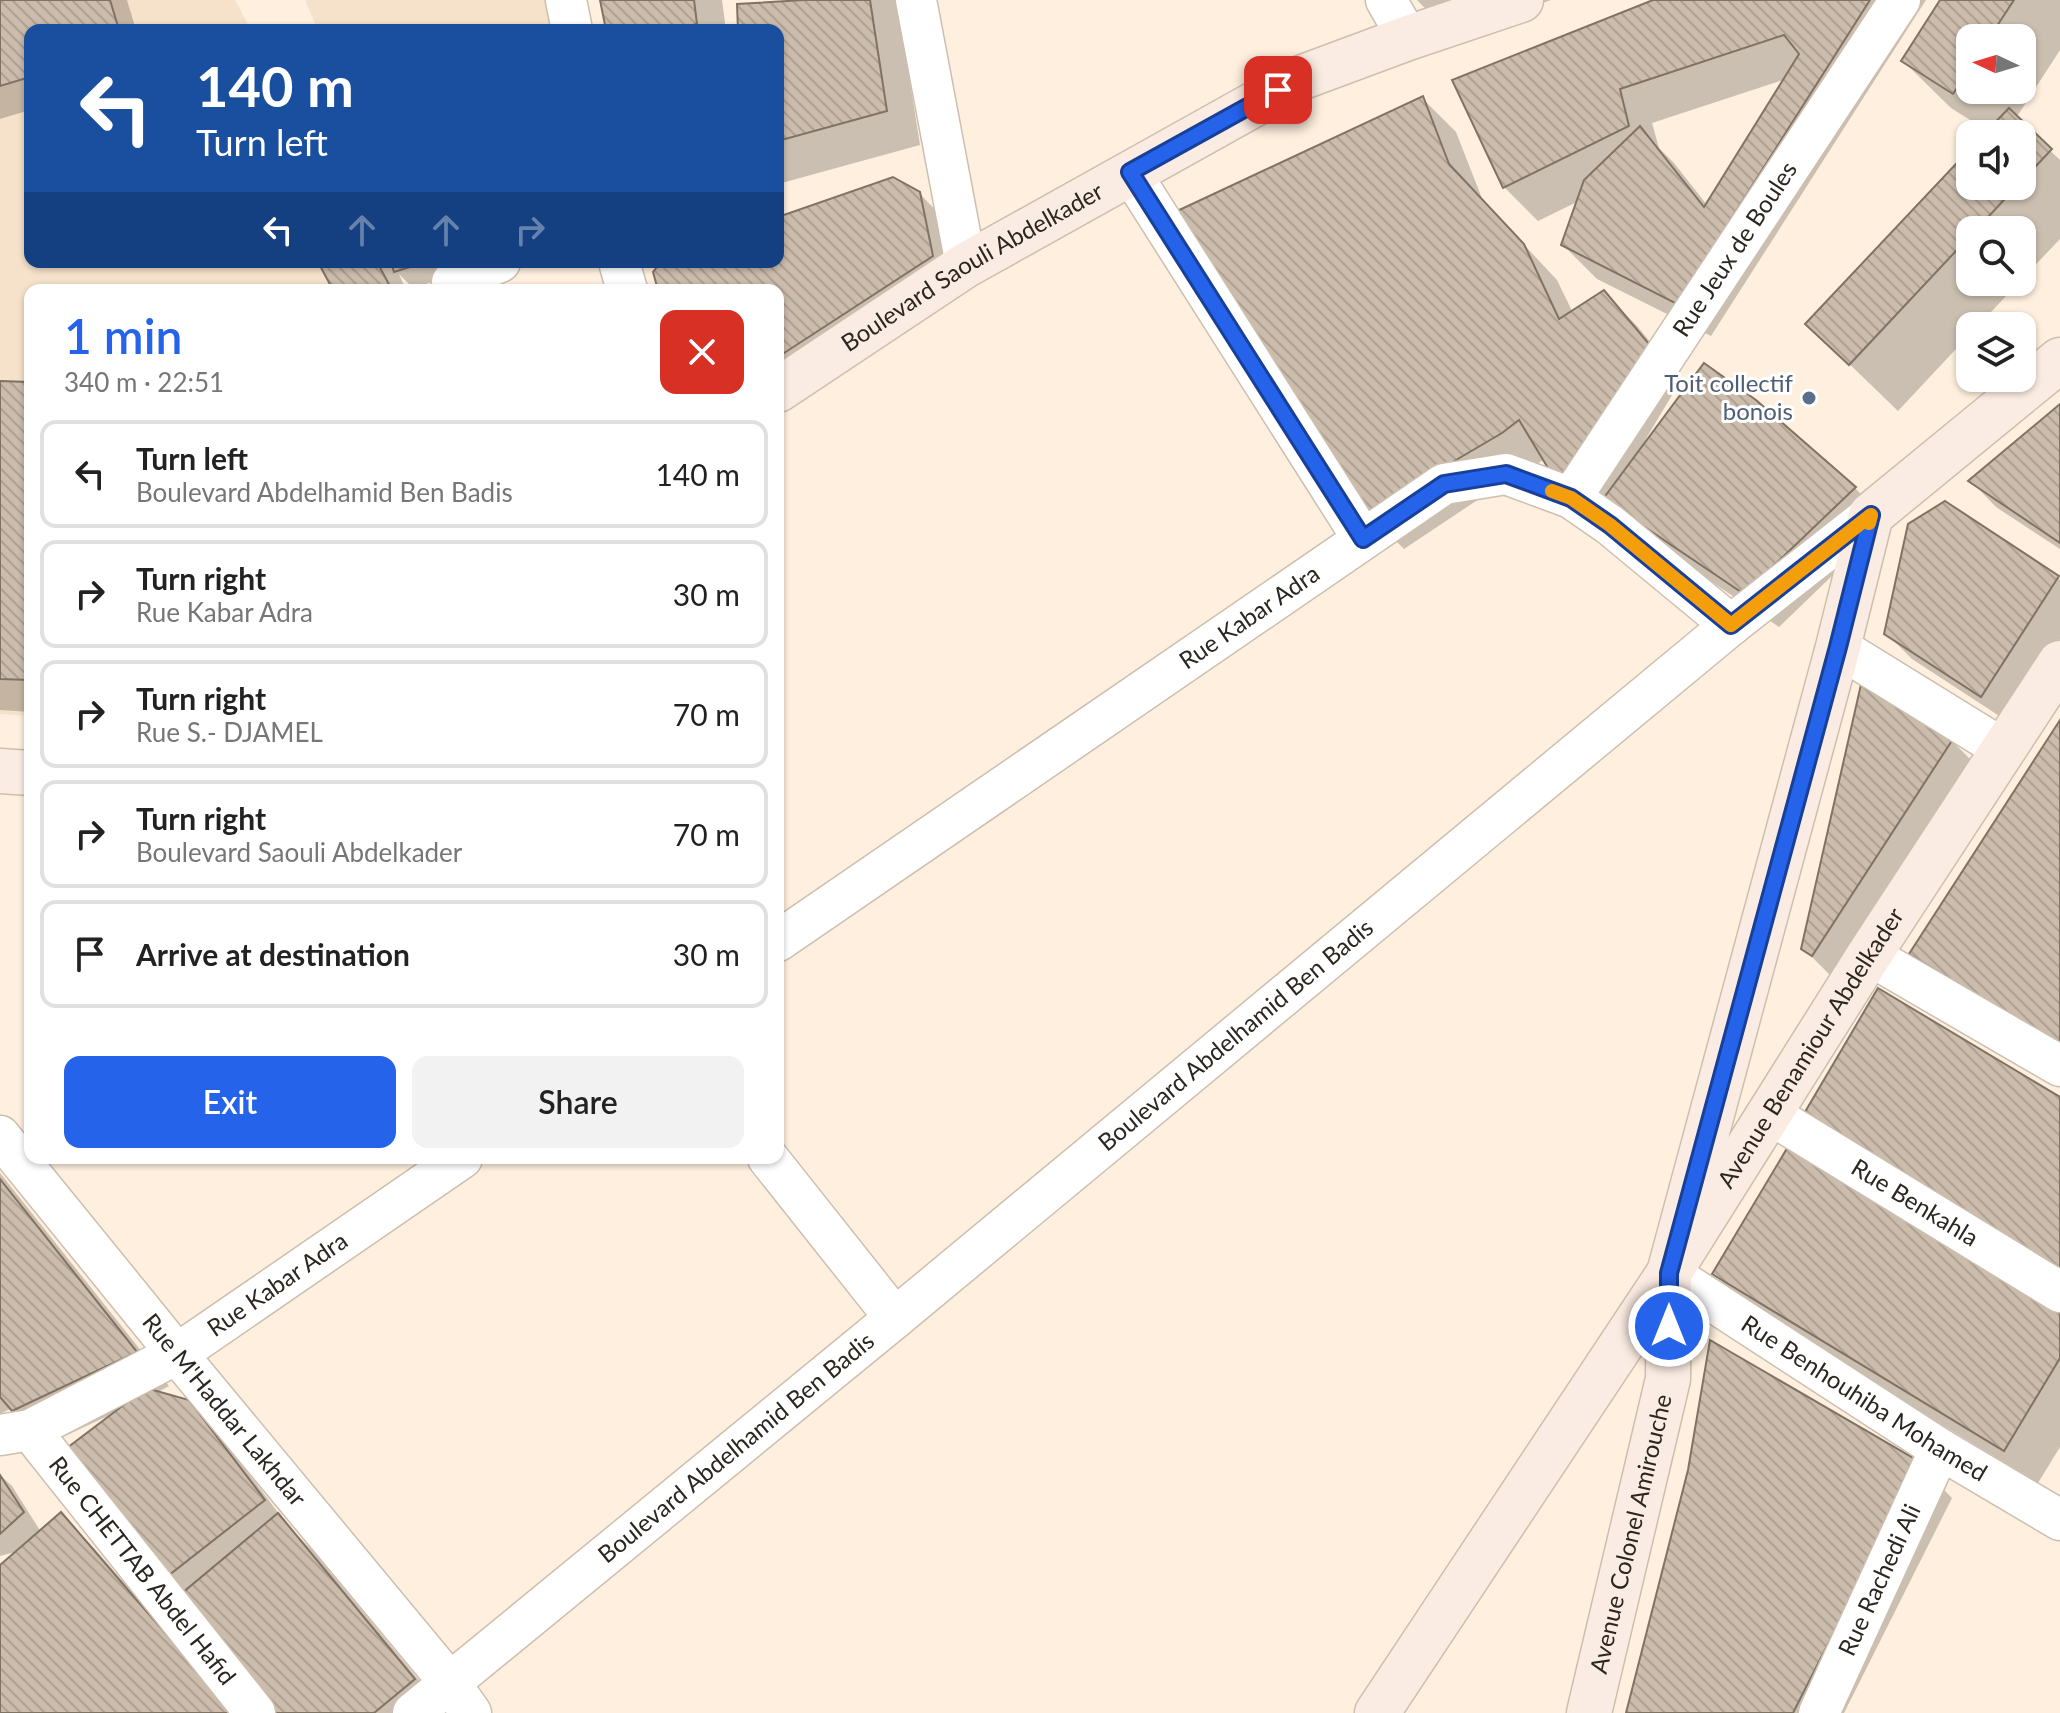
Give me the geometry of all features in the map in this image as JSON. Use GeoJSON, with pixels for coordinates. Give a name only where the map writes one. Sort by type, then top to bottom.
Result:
{"type":"FeatureCollection","features":[{"type":"Feature","properties":{"kind":"main road","name":"Boulevard Saouli Abdelkader"},"geometry":{"type":"LineString","coordinates":[[784,386],[966,265],[1303,77],[1521,0]]}},
{"type":"Feature","properties":{"kind":"main road","name":"Boulevard Abdelhamid Ben Badis"},"geometry":{"type":"LineString","coordinates":[[1871,515],[2060,360]]}},
{"type":"Feature","properties":{"kind":"main road","name":"Avenue Colonel Amirouche"},"geometry":{"type":"LineString","coordinates":[[1589,1713],[1668,1379],[1669,1273],[1871,515]]}},
{"type":"Feature","properties":{"kind":"main road","name":"Avenue Benamiour Abdelkader"},"geometry":{"type":"LineString","coordinates":[[1377,1713],[1669,1273],[1869,955],[2060,663]]}},
{"type":"Feature","properties":{"kind":"main road"},"geometry":{"type":"LineString","coordinates":[[0,771],[24,773]]}},
{"type":"Feature","properties":{"kind":"street"},"geometry":{"type":"LineString","coordinates":[[566,0],[571,24]]}},
{"type":"Feature","properties":{"kind":"street"},"geometry":{"type":"LineString","coordinates":[[916,0],[966,265]]}},
{"type":"Feature","properties":{"kind":"street"},"geometry":{"type":"LineString","coordinates":[[1386,0],[1408,38]]}},
{"type":"Feature","properties":{"kind":"street","name":"Rue Jeux de Boules"},"geometry":{"type":"LineString","coordinates":[[1571,498],[1900,0]]}},
{"type":"Feature","properties":{"kind":"street"},"geometry":{"type":"LineString","coordinates":[[1130,172],[1363,539]]}},
{"type":"Feature","properties":{"kind":"street"},"geometry":{"type":"LineString","coordinates":[[452,282],[486,268]]}},
{"type":"Feature","properties":{"kind":"street","name":"Rue Kabar Adra"},"geometry":{"type":"LineString","coordinates":[[784,937],[1444,484],[1506,474],[1571,498],[1610,525],[1731,625]]}},
{"type":"Feature","properties":{"kind":"street","name":"Boulevard Abdelhamid Ben Badis"},"geometry":{"type":"LineString","coordinates":[[413,1713],[460,1698],[895,1318],[1731,625],[1871,515]]}},
{"type":"Feature","properties":{"kind":"street"},"geometry":{"type":"LineString","coordinates":[[1838,647],[2003,749]]}},
{"type":"Feature","properties":{"kind":"street"},"geometry":{"type":"LineString","coordinates":[[1869,955],[2060,1066]]}},
{"type":"Feature","properties":{"kind":"street","name":"Rue Benkahla"},"geometry":{"type":"LineString","coordinates":[[1768,1113],[2060,1292]]}},
{"type":"Feature","properties":{"kind":"street","name":"Rue M'Haddar Lakhdar"},"geometry":{"type":"LineString","coordinates":[[0,1136],[460,1698]]}},
{"type":"Feature","properties":{"kind":"street","name":"Rue Kabar Adra"},"geometry":{"type":"LineString","coordinates":[[15,1433],[177,1354],[453,1164]]}},
{"type":"Feature","properties":{"kind":"street"},"geometry":{"type":"LineString","coordinates":[[773,1164],[895,1318]]}},
{"type":"Feature","properties":{"kind":"street","name":"Rue Benhouhiba Mohamed"},"geometry":{"type":"LineString","coordinates":[[1669,1273],[1940,1449],[2060,1520]]}},
{"type":"Feature","properties":{"kind":"street","name":"Rue CHETTAB Abdel Hafid"},"geometry":{"type":"LineString","coordinates":[[15,1433],[255,1713]]}},
{"type":"Feature","properties":{"kind":"street","name":"Rue Rachedi Ali"},"geometry":{"type":"LineString","coordinates":[[1819,1713],[1940,1449]]}},
{"type":"Feature","properties":{"kind":"shaded area"},"geometry":{"type":"Polygon","coordinates":[[[0,0],[235,0],[248,24],[24,24],[24,268],[380,268],[389,284],[24,284],[24,716],[0,714],[0,0]]]}},
{"type":"Feature","properties":{"kind":"shaded area"},"geometry":{"type":"Polygon","coordinates":[[[305,0],[546,0],[551,24],[315,24],[305,0]]]}},
{"type":"Feature","properties":{"kind":"building"},"geometry":{"type":"Polygon","coordinates":[[[0,0],[110,0],[117,24],[24,24],[24,79],[0,86],[0,0]]]}},
{"type":"Feature","properties":{"kind":"building"},"geometry":{"type":"Polygon","coordinates":[[[600,0],[694,0],[697,24],[605,24],[600,0]]]}},
{"type":"Feature","properties":{"kind":"building"},"geometry":{"type":"Polygon","coordinates":[[[870,0],[887,111],[784,139],[784,24],[738,24],[737,4],[870,0]]]}},
{"type":"Feature","properties":{"kind":"building"},"geometry":{"type":"Polygon","coordinates":[[[1653,0],[1870,0],[1677,304],[1561,245],[1584,180],[1640,126],[1704,207],[1799,54],[1784,35],[1620,89],[1629,126],[1503,188],[1452,80],[1653,0]]]}},
{"type":"Feature","properties":{"kind":"building"},"geometry":{"type":"Polygon","coordinates":[[[1940,0],[2014,0],[1998,24],[1956,24],[1956,89],[1953,94],[1901,61],[1940,0]]]}},
{"type":"Feature","properties":{"kind":"building"},"geometry":{"type":"Polygon","coordinates":[[[1423,96],[1449,164],[1524,244],[1559,319],[1604,290],[1649,344],[1575,467],[1554,478],[1519,420],[1369,516],[1175,212],[1423,96]]]}},
{"type":"Feature","properties":{"kind":"building"},"geometry":{"type":"Polygon","coordinates":[[[2009,108],[2022,120],[1997,120],[2009,108]]]}},
{"type":"Feature","properties":{"kind":"building"},"geometry":{"type":"Polygon","coordinates":[[[2036,134],[2052,149],[2036,166],[2036,134]]]}},
{"type":"Feature","properties":{"kind":"building"},"geometry":{"type":"Polygon","coordinates":[[[1956,164],[1956,200],[2004,200],[1989,216],[1956,216],[1956,251],[1849,365],[1805,324],[1956,164]]]}},
{"type":"Feature","properties":{"kind":"building"},"geometry":{"type":"Polygon","coordinates":[[[893,177],[920,192],[933,256],[784,353],[784,284],[656,284],[653,272],[656,268],[784,268],[784,215],[893,177]]]}},
{"type":"Feature","properties":{"kind":"building"},"geometry":{"type":"Polygon","coordinates":[[[321,268],[380,268],[389,284],[330,284],[321,268]]]}},
{"type":"Feature","properties":{"kind":"building"},"geometry":{"type":"Polygon","coordinates":[[[1704,363],[1756,400],[1856,487],[1744,594],[1603,499],[1704,363]]]}},
{"type":"Feature","properties":{"kind":"building"},"geometry":{"type":"Polygon","coordinates":[[[0,381],[24,382],[24,680],[0,679],[0,381]]]}},
{"type":"Feature","properties":{"kind":"building"},"geometry":{"type":"Polygon","coordinates":[[[2060,404],[2060,543],[1968,481],[2060,404]]]}},
{"type":"Feature","properties":{"kind":"building"},"geometry":{"type":"Polygon","coordinates":[[[1945,501],[2059,576],[1981,697],[1884,634],[1908,524],[1945,501]]]}},
{"type":"Feature","properties":{"kind":"building"},"geometry":{"type":"Polygon","coordinates":[[[1862,680],[1953,739],[1812,956],[1801,949],[1862,680]]]}},
{"type":"Feature","properties":{"kind":"building"},"geometry":{"type":"Polygon","coordinates":[[[2060,720],[2060,1045],[1909,954],[2060,720]]]}},
{"type":"Feature","properties":{"kind":"building"},"geometry":{"type":"Polygon","coordinates":[[[1878,988],[2060,1097],[2060,1269],[1805,1112],[1878,988]]]}},
{"type":"Feature","properties":{"kind":"building"},"geometry":{"type":"Polygon","coordinates":[[[1792,1140],[2060,1303],[2060,1358],[2004,1451],[1712,1274],[1792,1140]]]}},
{"type":"Feature","properties":{"kind":"building"},"geometry":{"type":"Polygon","coordinates":[[[0,1179],[137,1352],[12,1411],[0,1397],[0,1179]]]}},
{"type":"Feature","properties":{"kind":"building"},"geometry":{"type":"Polygon","coordinates":[[[1710,1340],[1920,1462],[1793,1713],[1626,1713],[1688,1470],[1710,1340]]]}},
{"type":"Feature","properties":{"kind":"building"},"geometry":{"type":"Polygon","coordinates":[[[146,1388],[189,1400],[265,1500],[164,1579],[67,1448],[146,1388]]]}},
{"type":"Feature","properties":{"kind":"building"},"geometry":{"type":"Polygon","coordinates":[[[0,1475],[24,1512],[0,1534],[0,1475]]]}},
{"type":"Feature","properties":{"kind":"building"},"geometry":{"type":"Polygon","coordinates":[[[61,1512],[234,1713],[0,1713],[0,1565],[61,1512]]]}},
{"type":"Feature","properties":{"kind":"building"},"geometry":{"type":"Polygon","coordinates":[[[278,1513],[415,1679],[374,1713],[269,1713],[175,1599],[278,1513]]]}},
{"type":"Feature","properties":{"kind":"slow traffic"},"geometry":{"type":"LineString","coordinates":[[1552,491],[1571,498],[1610,525],[1731,625],[1871,515],[1869,523]]}},
{"type":"Feature","properties":{"kind":"place","name":"Toit collectif bonois"},"geometry":{"type":"Point","coordinates":[1809,398]}},
{"type":"Feature","properties":{"kind":"route"},"geometry":{"type":"LineString","coordinates":[[1278,90],[1130,172],[1363,539],[1444,484],[1506,474],[1571,498],[1610,525],[1731,625],[1871,515],[1669,1273],[1669,1326]]}}]}
